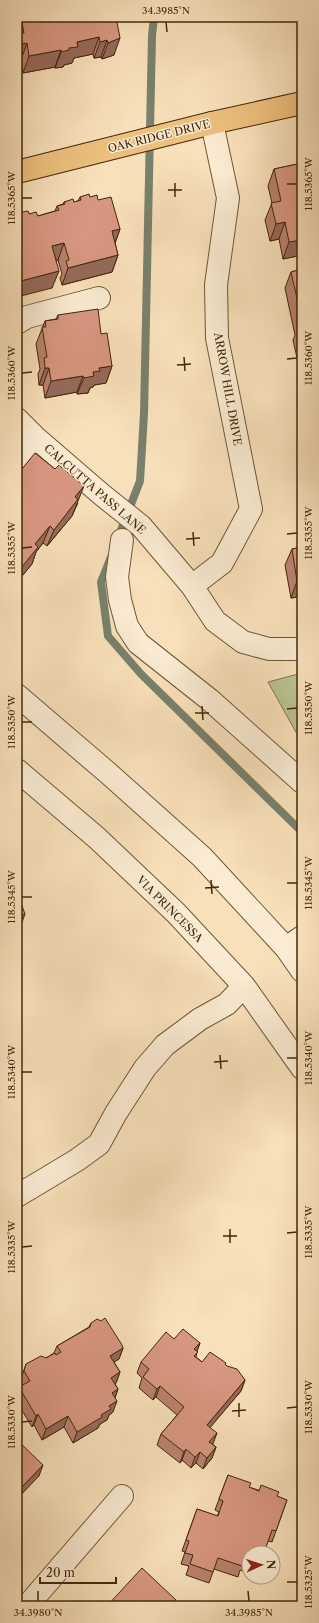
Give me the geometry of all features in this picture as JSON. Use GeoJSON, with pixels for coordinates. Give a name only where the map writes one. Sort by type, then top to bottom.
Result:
{"type":"FeatureCollection","features":[{"type":"Feature","properties":{"kind":"main road","name":"OAK RIDGE DRIVE"},"geometry":{"type":"LineString","coordinates":[[17,172],[212,123],[302,103]]}},
{"type":"Feature","properties":{"kind":"street","name":"ARROW HILL DRIVE"},"geometry":{"type":"LineString","coordinates":[[192,586],[222,563],[251,509],[217,338],[216,285],[228,198],[212,123]]}},
{"type":"Feature","properties":{"kind":"street"},"geometry":{"type":"LineString","coordinates":[[17,323],[27,317],[99,298]]}},
{"type":"Feature","properties":{"kind":"street","name":"CALCUTTA PASS LANE"},"geometry":{"type":"LineString","coordinates":[[17,419],[34,437],[141,526],[192,586],[215,621],[243,642],[269,649],[302,649]]}},
{"type":"Feature","properties":{"kind":"street"},"geometry":{"type":"LineString","coordinates":[[17,458],[34,437]]}},
{"type":"Feature","properties":{"kind":"street"},"geometry":{"type":"LineString","coordinates":[[122,540],[117,577],[120,600],[127,626],[138,643],[210,700],[302,782]]}},
{"type":"Feature","properties":{"kind":"street"},"geometry":{"type":"LineString","coordinates":[[17,695],[108,773],[294,942],[302,971]]}},
{"type":"Feature","properties":{"kind":"street","name":"VIA PRINCESSA"},"geometry":{"type":"LineString","coordinates":[[17,770],[97,838],[165,902],[244,986],[302,1068]]}},
{"type":"Feature","properties":{"kind":"street"},"geometry":{"type":"LineString","coordinates":[[17,1196],[77,1160],[98,1144],[145,1068],[165,1045],[200,1019],[227,1004],[244,986]]}},
{"type":"Feature","properties":{"kind":"street"},"geometry":{"type":"LineString","coordinates":[[27,1606],[122,1496]]}},
{"type":"Feature","properties":{"kind":"green space"},"geometry":{"type":"Polygon","coordinates":[[[302,673],[302,743],[268,682],[302,673]]]}},
{"type":"Feature","properties":{"kind":"building"},"geometry":{"type":"Polygon","coordinates":[[[21,17],[116,17],[120,38],[108,43],[107,40],[100,42],[99,37],[77,42],[78,47],[69,48],[69,50],[29,56],[27,43],[22,44],[20,33],[24,33],[21,17]]]}},
{"type":"Feature","properties":{"kind":"building"},"geometry":{"type":"Polygon","coordinates":[[[302,163],[302,240],[289,242],[285,222],[276,224],[271,203],[281,201],[274,169],[302,163]]]}},
{"type":"Feature","properties":{"kind":"building"},"geometry":{"type":"Polygon","coordinates":[[[89,194],[90,197],[97,195],[98,200],[111,197],[120,229],[112,231],[118,255],[68,268],[66,261],[69,260],[64,243],[52,246],[59,271],[17,282],[18,213],[28,211],[29,214],[36,212],[38,216],[59,210],[57,206],[65,204],[64,202],[73,199],[74,202],[81,200],[80,197],[89,194]]]}},
{"type":"Feature","properties":{"kind":"building"},"geometry":{"type":"Polygon","coordinates":[[[302,269],[302,320],[291,272],[302,269]]]}},
{"type":"Feature","properties":{"kind":"building"},"geometry":{"type":"Polygon","coordinates":[[[98,309],[101,334],[107,333],[112,366],[99,368],[100,371],[93,372],[94,376],[84,378],[83,376],[51,381],[49,368],[45,368],[44,358],[47,357],[42,327],[46,327],[45,321],[58,319],[58,315],[98,309]]]}},
{"type":"Feature","properties":{"kind":"building"},"geometry":{"type":"Polygon","coordinates":[[[300,323],[302,323],[302,335],[300,323]]]}},
{"type":"Feature","properties":{"kind":"building"},"geometry":{"type":"Polygon","coordinates":[[[35,453],[55,469],[59,465],[84,486],[75,497],[78,499],[54,530],[50,526],[35,544],[38,547],[17,573],[17,514],[20,510],[17,507],[17,475],[35,453]]]}},
{"type":"Feature","properties":{"kind":"building"},"geometry":{"type":"Polygon","coordinates":[[[302,547],[302,581],[297,581],[292,549],[302,547]]]}},
{"type":"Feature","properties":{"kind":"building"},"geometry":{"type":"Polygon","coordinates":[[[17,892],[25,914],[17,917],[17,892]]]}},
{"type":"Feature","properties":{"kind":"building"},"geometry":{"type":"Polygon","coordinates":[[[105,1318],[123,1348],[110,1356],[120,1372],[111,1378],[118,1389],[112,1393],[117,1401],[109,1406],[111,1409],[101,1415],[102,1417],[77,1432],[68,1416],[46,1429],[38,1414],[36,1416],[19,1387],[30,1381],[24,1371],[26,1364],[41,1356],[46,1358],[55,1353],[56,1355],[61,1352],[57,1346],[90,1327],[91,1323],[97,1319],[101,1321],[105,1318]]]}},
{"type":"Feature","properties":{"kind":"building"},"geometry":{"type":"Polygon","coordinates":[[[183,1329],[200,1343],[194,1349],[198,1352],[194,1356],[202,1362],[210,1352],[226,1363],[225,1364],[227,1366],[237,1369],[245,1380],[207,1425],[217,1433],[209,1442],[216,1447],[207,1458],[200,1452],[195,1457],[186,1449],[184,1452],[161,1434],[184,1407],[160,1386],[157,1389],[143,1377],[149,1369],[141,1362],[166,1332],[174,1339],[183,1329]]]}},
{"type":"Feature","properties":{"kind":"building"},"geometry":{"type":"Polygon","coordinates":[[[17,1440],[43,1465],[17,1492],[17,1440]]]}},
{"type":"Feature","properties":{"kind":"building"},"geometry":{"type":"Polygon","coordinates":[[[228,1475],[251,1483],[249,1487],[259,1491],[261,1485],[279,1492],[277,1496],[287,1500],[276,1531],[272,1530],[267,1545],[241,1545],[241,1566],[218,1558],[213,1572],[190,1564],[193,1555],[185,1553],[189,1541],[186,1540],[197,1509],[218,1516],[223,1501],[219,1499],[228,1475]]]}},
{"type":"Feature","properties":{"kind":"building"},"geometry":{"type":"Polygon","coordinates":[[[142,1568],[176,1600],[171,1606],[107,1606],[142,1568]]]}},
{"type":"Feature","properties":{"kind":"waterway"},"geometry":{"type":"LineString","coordinates":[[118,538],[140,481],[144,414],[152,36],[154,17]]}},
{"type":"Feature","properties":{"kind":"waterway"},"geometry":{"type":"LineString","coordinates":[[111,557],[101,582],[108,636],[141,674],[302,832]]}}]}
